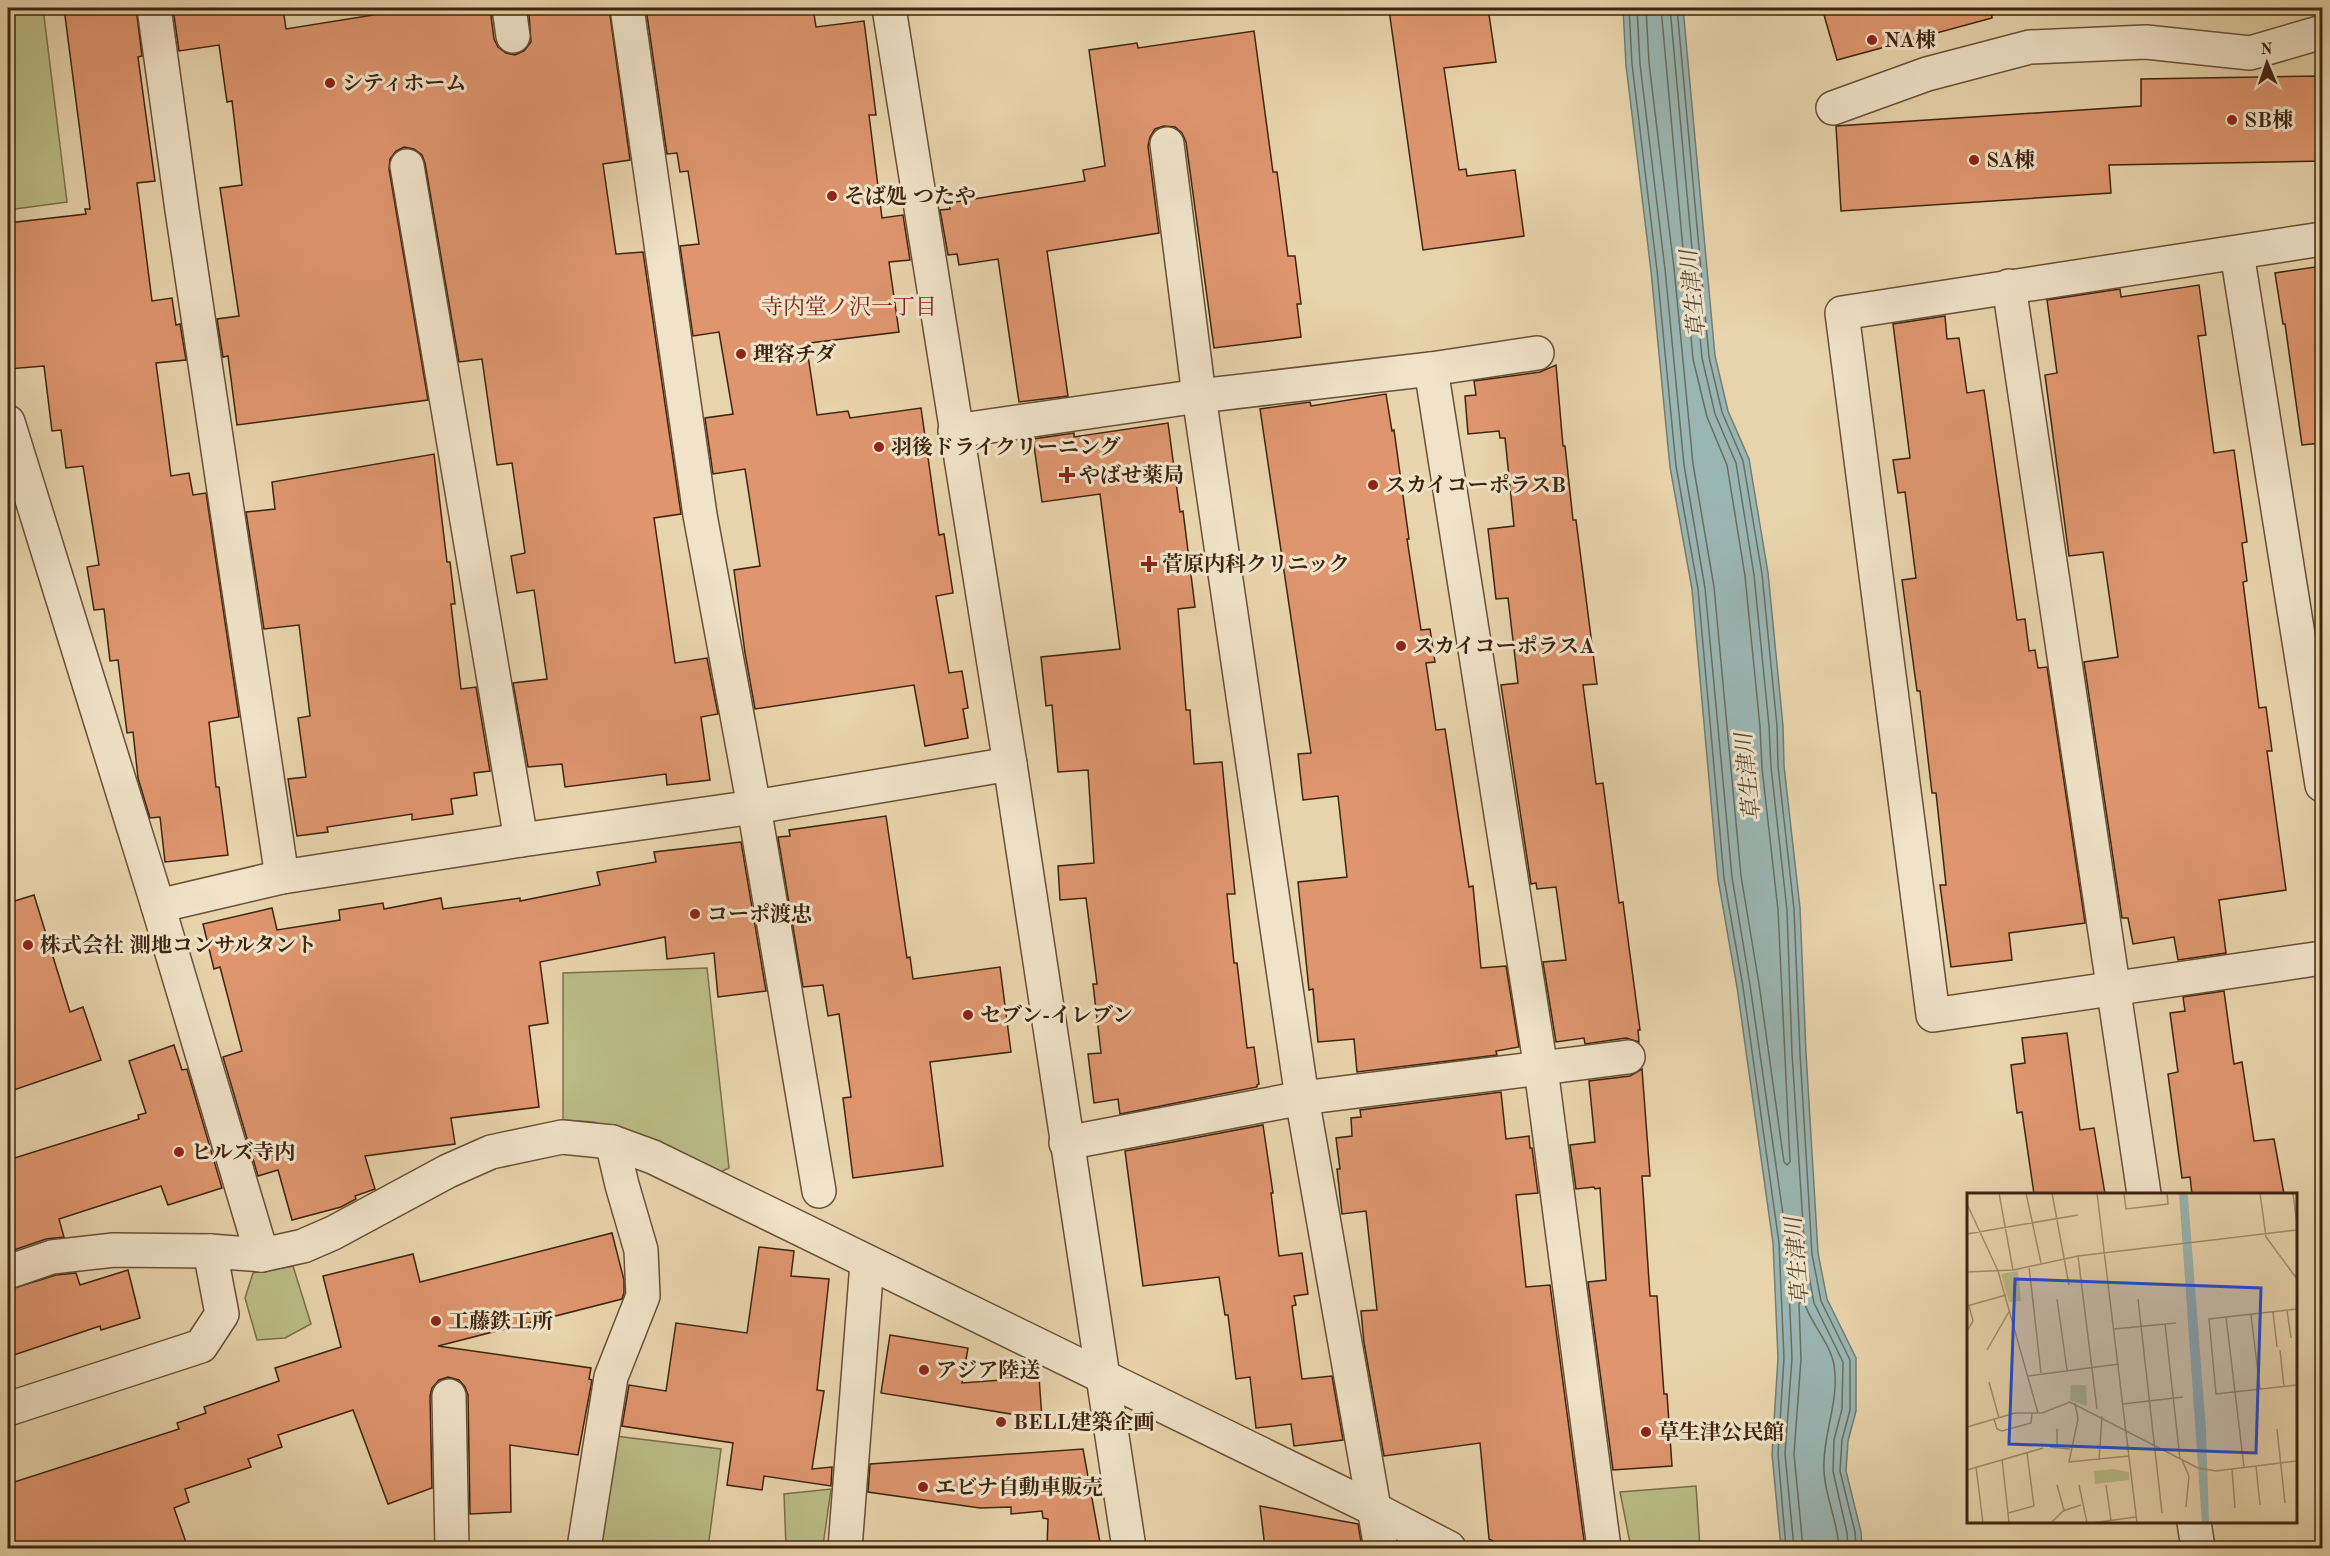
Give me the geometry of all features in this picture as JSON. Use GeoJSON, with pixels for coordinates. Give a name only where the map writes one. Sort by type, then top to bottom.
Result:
{"type":"FeatureCollection","features":[{"type":"Feature","properties":{"kind":"street"},"geometry":{"type":"LineString","coordinates":[[154,8],[282,877]]}},
{"type":"Feature","properties":{"kind":"street"},"geometry":{"type":"LineString","coordinates":[[627,8],[700,515],[754,807],[819,1191]]}},
{"type":"Feature","properties":{"kind":"street"},"geometry":{"type":"LineString","coordinates":[[889,8],[1010,764],[1129,1548]]}},
{"type":"Feature","properties":{"kind":"street"},"geometry":{"type":"LineString","coordinates":[[1833,108],[1928,74],[2030,47],[2146,42],[2250,53],[2322,32]]}},
{"type":"Feature","properties":{"kind":"street"},"geometry":{"type":"LineString","coordinates":[[1167,144],[1199,396],[1302,1098],[1381,1548]]}},
{"type":"Feature","properties":{"kind":"street"},"geometry":{"type":"LineString","coordinates":[[407,166],[521,840]]}},
{"type":"Feature","properties":{"kind":"street"},"geometry":{"type":"LineString","coordinates":[[2322,239],[1842,313],[1933,1015],[2322,958]]}},
{"type":"Feature","properties":{"kind":"street"},"geometry":{"type":"LineString","coordinates":[[2237,253],[2322,785]]}},
{"type":"Feature","properties":{"kind":"street"},"geometry":{"type":"LineString","coordinates":[[2009,286],[2144,1193]]}},
{"type":"Feature","properties":{"kind":"street"},"geometry":{"type":"LineString","coordinates":[[956,431],[1199,396],[1431,369],[1537,353]]}},
{"type":"Feature","properties":{"kind":"street"},"geometry":{"type":"LineString","coordinates":[[1431,369],[1541,1069],[1604,1548]]}},
{"type":"Feature","properties":{"kind":"street"},"geometry":{"type":"LineString","coordinates":[[8,422],[158,906],[262,1255]]}},
{"type":"Feature","properties":{"kind":"street"},"geometry":{"type":"LineString","coordinates":[[158,906],[282,877],[754,807],[1010,764]]}},
{"type":"Feature","properties":{"kind":"street"},"geometry":{"type":"LineString","coordinates":[[1066,1143],[1302,1098],[1629,1057]]}},
{"type":"Feature","properties":{"kind":"street"},"geometry":{"type":"LineString","coordinates":[[8,1272],[52,1257],[114,1250],[210,1251],[262,1255],[303,1246],[333,1233],[448,1171],[491,1152],[562,1137],[612,1142],[653,1157],[1376,1510],[1449,1548]]}},
{"type":"Feature","properties":{"kind":"street"},"geometry":{"type":"LineString","coordinates":[[584,1548],[611,1377],[643,1296],[641,1250],[612,1142]]}},
{"type":"Feature","properties":{"kind":"street"},"geometry":{"type":"LineString","coordinates":[[8,1408],[201,1346],[222,1314],[210,1251]]}},
{"type":"Feature","properties":{"kind":"street"},"geometry":{"type":"LineString","coordinates":[[845,1548],[867,1263]]}},
{"type":"Feature","properties":{"kind":"street"},"geometry":{"type":"LineString","coordinates":[[448,1396],[452,1548]]}},
{"type":"Feature","properties":{"kind":"street"},"geometry":{"type":"LineString","coordinates":[[2194,1523],[2198,1548]]}},
{"type":"Feature","properties":{"kind":"green space"},"geometry":{"type":"Polygon","coordinates":[[[8,8],[43,8],[67,202],[8,210],[8,8]]]}},
{"type":"Feature","properties":{"kind":"green space"},"geometry":{"type":"Polygon","coordinates":[[[707,968],[729,1168],[714,1175],[627,1132],[594,1122],[563,1120],[563,973],[707,968]]]}},
{"type":"Feature","properties":{"kind":"green space"},"geometry":{"type":"Polygon","coordinates":[[[293,1266],[311,1324],[285,1338],[257,1340],[245,1298],[253,1273],[293,1266]]]}},
{"type":"Feature","properties":{"kind":"green space"},"geometry":{"type":"Polygon","coordinates":[[[615,1436],[721,1449],[708,1548],[596,1548],[615,1436]]]}},
{"type":"Feature","properties":{"kind":"green space"},"geometry":{"type":"Polygon","coordinates":[[[1696,1486],[1700,1548],[1631,1548],[1620,1492],[1696,1486]]]}},
{"type":"Feature","properties":{"kind":"green space"},"geometry":{"type":"Polygon","coordinates":[[[831,1489],[823,1546],[786,1547],[784,1494],[831,1489]]]}},
{"type":"Feature","properties":{"kind":"water","name":"草生津川"},"geometry":{"type":"Polygon","coordinates":[[[1623,8],[1683,8],[1715,356],[1728,411],[1749,459],[1768,573],[1783,726],[1784,766],[1800,908],[1818,1253],[1827,1299],[1856,1358],[1856,1411],[1848,1441],[1846,1471],[1861,1532],[1862,1548],[1781,1548],[1772,1454],[1778,1358],[1773,1243],[1737,987],[1718,879],[1692,589],[1670,467],[1651,271],[1626,65],[1623,8]]]}},
{"type":"Feature","properties":{"kind":"building"},"geometry":{"type":"Polygon","coordinates":[[[64,8],[136,8],[142,56],[138,57],[155,181],[137,183],[152,301],[172,298],[176,325],[180,324],[186,360],[156,363],[171,476],[189,473],[193,495],[206,493],[239,717],[209,722],[216,787],[219,787],[228,855],[165,862],[160,817],[150,818],[138,778],[133,732],[127,733],[118,660],[110,661],[104,609],[94,610],[87,567],[99,565],[83,466],[66,468],[61,430],[52,431],[44,366],[8,369],[8,223],[86,214],[85,209],[90,209],[64,8]]]}},
{"type":"Feature","properties":{"kind":"building"},"geometry":{"type":"Polygon","coordinates":[[[173,8],[283,8],[286,29],[417,8],[490,8],[494,39],[498,47],[506,53],[515,55],[524,51],[531,42],[529,14],[574,8],[609,8],[630,160],[603,164],[616,254],[643,252],[681,514],[654,518],[675,663],[707,658],[718,714],[701,717],[710,780],[667,785],[666,774],[565,787],[562,764],[528,767],[513,683],[547,679],[534,590],[517,593],[511,556],[525,553],[512,463],[497,465],[482,359],[459,362],[425,163],[422,155],[414,149],[404,147],[396,151],[390,159],[389,169],[428,400],[237,425],[228,356],[223,357],[217,319],[239,316],[220,188],[242,185],[232,101],[227,102],[219,45],[179,51],[173,8]]]}},
{"type":"Feature","properties":{"kind":"building"},"geometry":{"type":"Polygon","coordinates":[[[646,8],[813,8],[816,27],[864,21],[876,115],[869,115],[882,218],[903,215],[910,260],[889,262],[899,332],[810,343],[811,349],[807,349],[817,415],[848,411],[850,418],[921,408],[939,535],[944,534],[953,593],[936,596],[949,673],[962,671],[968,708],[963,709],[968,738],[925,746],[914,685],[755,709],[734,570],[760,566],[745,469],[713,474],[705,418],[733,414],[719,332],[693,336],[680,246],[699,244],[688,171],[680,172],[677,153],[667,154],[646,8]]]}},
{"type":"Feature","properties":{"kind":"building"},"geometry":{"type":"Polygon","coordinates":[[[1488,8],[1496,62],[1444,68],[1459,170],[1466,169],[1467,176],[1515,170],[1524,236],[1423,250],[1389,10],[1488,8]]]}},
{"type":"Feature","properties":{"kind":"building","name":"NA棟"},"geometry":{"type":"Polygon","coordinates":[[[1822,8],[1991,8],[1992,18],[1837,60],[1822,8]]]}},
{"type":"Feature","properties":{"kind":"building"},"geometry":{"type":"Polygon","coordinates":[[[1254,31],[1273,172],[1277,172],[1288,256],[1295,256],[1301,304],[1297,304],[1301,337],[1214,348],[1186,142],[1182,133],[1175,127],[1164,126],[1155,129],[1148,146],[1159,233],[1047,251],[1068,396],[1019,402],[998,259],[959,265],[957,254],[948,255],[940,210],[950,209],[949,203],[1085,181],[1083,170],[1105,166],[1089,50],[1137,43],[1138,48],[1254,31]]]}},
{"type":"Feature","properties":{"kind":"building"},"geometry":{"type":"Polygon","coordinates":[[[2322,76],[2322,161],[2109,165],[2111,193],[1841,211],[1836,126],[2141,106],[2141,79],[2322,76]]]}},
{"type":"Feature","properties":{"kind":"building"},"geometry":{"type":"Polygon","coordinates":[[[2322,266],[2322,443],[2302,445],[2285,324],[2283,324],[2275,273],[2322,266]]]}},
{"type":"Feature","properties":{"kind":"building"},"geometry":{"type":"Polygon","coordinates":[[[2199,285],[2206,335],[2198,336],[2214,453],[2234,450],[2247,542],[2242,543],[2247,581],[2243,582],[2259,708],[2266,707],[2272,751],[2267,751],[2286,890],[2219,900],[2226,953],[2178,960],[2174,937],[2133,944],[2128,918],[2122,918],[2084,662],[2118,657],[2103,552],[2069,556],[2045,375],[2057,373],[2047,300],[2120,289],[2121,297],[2199,285]]]}},
{"type":"Feature","properties":{"kind":"building"},"geometry":{"type":"Polygon","coordinates":[[[1945,316],[1947,339],[1959,338],[1967,393],[1984,390],[2017,620],[2025,619],[2029,651],[2035,650],[2038,668],[2047,667],[2085,923],[2009,933],[2012,960],[1951,967],[1940,885],[1946,885],[1936,793],[1932,793],[1920,691],[1917,691],[1902,580],[1916,578],[1905,492],[1898,493],[1893,460],[1910,458],[1893,324],[1945,316]]]}},
{"type":"Feature","properties":{"kind":"building"},"geometry":{"type":"Polygon","coordinates":[[[1556,365],[1563,446],[1565,446],[1573,520],[1576,520],[1597,684],[1583,685],[1596,784],[1603,783],[1619,903],[1623,902],[1640,1030],[1638,1030],[1639,1042],[1626,1038],[1585,1044],[1584,1038],[1556,1042],[1543,962],[1566,960],[1556,887],[1537,889],[1536,883],[1531,884],[1501,685],[1518,683],[1508,598],[1496,599],[1488,529],[1514,526],[1505,438],[1500,438],[1499,431],[1468,434],[1465,396],[1476,395],[1474,381],[1540,372],[1556,365]]]}},
{"type":"Feature","properties":{"kind":"building"},"geometry":{"type":"Polygon","coordinates":[[[1386,394],[1392,431],[1394,430],[1421,630],[1430,629],[1435,662],[1426,663],[1436,730],[1445,729],[1469,887],[1473,886],[1481,968],[1506,966],[1519,1047],[1496,1051],[1497,1055],[1357,1072],[1354,1039],[1318,1042],[1313,989],[1309,990],[1298,882],[1347,877],[1338,796],[1303,800],[1298,754],[1311,753],[1260,409],[1310,402],[1311,406],[1386,394]]]}},
{"type":"Feature","properties":{"kind":"building"},"geometry":{"type":"Polygon","coordinates":[[[1168,423],[1180,512],[1183,511],[1195,607],[1178,609],[1186,710],[1190,710],[1194,764],[1222,762],[1235,894],[1227,894],[1234,963],[1237,963],[1247,1048],[1254,1047],[1259,1084],[1257,1087],[1120,1114],[1118,1099],[1094,1103],[1088,1054],[1101,1053],[1093,984],[1097,984],[1086,898],[1060,900],[1058,866],[1094,863],[1088,770],[1058,772],[1052,705],[1046,706],[1041,657],[1120,649],[1100,494],[1042,502],[1033,439],[1074,433],[1074,437],[1168,423]]]}},
{"type":"Feature","properties":{"kind":"building"},"geometry":{"type":"Polygon","coordinates":[[[434,454],[447,562],[450,562],[455,604],[451,604],[461,689],[476,687],[490,771],[474,773],[477,795],[451,799],[453,814],[412,820],[412,814],[327,827],[328,832],[297,836],[288,779],[306,777],[298,718],[310,716],[299,625],[264,629],[246,512],[275,509],[272,482],[434,454]]]}},
{"type":"Feature","properties":{"kind":"building"},"geometry":{"type":"Polygon","coordinates":[[[886,816],[907,958],[910,957],[913,979],[1000,967],[1011,1052],[930,1062],[943,1166],[853,1178],[843,1098],[851,1097],[839,1014],[828,1016],[823,985],[803,987],[778,837],[790,836],[789,830],[886,816]]]}},
{"type":"Feature","properties":{"kind":"building"},"geometry":{"type":"Polygon","coordinates":[[[741,842],[766,991],[718,997],[714,953],[667,959],[665,937],[540,962],[548,1023],[529,1026],[539,1107],[451,1118],[455,1144],[365,1156],[375,1189],[355,1196],[356,1199],[341,1207],[292,1220],[278,1170],[258,1176],[223,1057],[242,1051],[220,967],[214,969],[203,924],[272,908],[277,930],[340,920],[339,910],[383,903],[384,909],[441,898],[443,909],[520,898],[520,901],[600,885],[597,872],[656,862],[654,852],[741,842]]]}},
{"type":"Feature","properties":{"kind":"building"},"geometry":{"type":"Polygon","coordinates":[[[34,895],[70,1012],[83,1007],[101,1060],[8,1092],[8,903],[34,895]]]}},
{"type":"Feature","properties":{"kind":"building"},"geometry":{"type":"Polygon","coordinates":[[[2224,991],[2234,1064],[2242,1062],[2254,1141],[2274,1139],[2284,1193],[2192,1193],[2190,1177],[2182,1178],[2168,1074],[2178,1072],[2170,1013],[2185,1011],[2183,997],[2224,991]]]}},
{"type":"Feature","properties":{"kind":"building"},"geometry":{"type":"Polygon","coordinates":[[[2067,1033],[2080,1130],[2094,1128],[2105,1193],[2034,1193],[2022,1112],[2017,1113],[2011,1065],[2025,1063],[2022,1038],[2067,1033]]]}},
{"type":"Feature","properties":{"kind":"building"},"geometry":{"type":"Polygon","coordinates":[[[174,1045],[182,1070],[187,1069],[222,1188],[168,1205],[161,1186],[59,1219],[64,1237],[46,1239],[8,1252],[8,1160],[139,1119],[138,1115],[146,1113],[129,1061],[174,1045]]]}},
{"type":"Feature","properties":{"kind":"building"},"geometry":{"type":"Polygon","coordinates":[[[1642,1069],[1650,1176],[1642,1176],[1650,1296],[1657,1296],[1672,1466],[1613,1470],[1588,1282],[1606,1280],[1600,1188],[1576,1189],[1570,1145],[1595,1142],[1589,1081],[1630,1076],[1642,1069]]]}},
{"type":"Feature","properties":{"kind":"building"},"geometry":{"type":"Polygon","coordinates":[[[1501,1092],[1506,1139],[1529,1136],[1530,1148],[1532,1148],[1538,1193],[1516,1195],[1526,1287],[1550,1285],[1585,1548],[1506,1548],[1489,1539],[1480,1443],[1384,1456],[1364,1343],[1361,1311],[1377,1310],[1366,1211],[1342,1214],[1336,1138],[1352,1136],[1351,1118],[1361,1117],[1360,1110],[1501,1092]]]}},
{"type":"Feature","properties":{"kind":"building"},"geometry":{"type":"Polygon","coordinates":[[[1263,1125],[1279,1256],[1302,1253],[1308,1294],[1294,1296],[1296,1305],[1292,1306],[1302,1379],[1332,1376],[1343,1440],[1294,1446],[1291,1424],[1256,1428],[1250,1377],[1236,1379],[1228,1315],[1225,1315],[1219,1277],[1143,1286],[1125,1151],[1263,1125]]]}},
{"type":"Feature","properties":{"kind":"building"},"geometry":{"type":"Polygon","coordinates":[[[612,1233],[624,1280],[622,1299],[438,1346],[591,1368],[589,1379],[592,1380],[578,1455],[510,1445],[511,1512],[470,1514],[468,1395],[459,1380],[448,1377],[439,1380],[432,1388],[430,1396],[432,1488],[388,1504],[353,1410],[278,1435],[282,1447],[248,1459],[251,1467],[185,1489],[189,1502],[174,1508],[188,1548],[8,1548],[8,1484],[179,1429],[177,1423],[206,1413],[204,1407],[279,1381],[275,1368],[341,1347],[323,1276],[413,1254],[420,1282],[612,1233]]]}},
{"type":"Feature","properties":{"kind":"building"},"geometry":{"type":"Polygon","coordinates":[[[759,1247],[794,1251],[791,1276],[829,1279],[817,1390],[824,1391],[812,1469],[832,1467],[831,1486],[764,1476],[762,1490],[727,1485],[733,1443],[622,1426],[629,1385],[666,1391],[676,1323],[747,1333],[759,1247]]]}},
{"type":"Feature","properties":{"kind":"building"},"geometry":{"type":"Polygon","coordinates":[[[128,1270],[140,1318],[101,1330],[100,1326],[8,1357],[8,1290],[56,1275],[76,1273],[80,1285],[128,1270]]]}},
{"type":"Feature","properties":{"kind":"building","name":"アジア陸送"},"geometry":{"type":"Polygon","coordinates":[[[890,1335],[968,1348],[962,1383],[1039,1377],[1042,1419],[881,1393],[890,1335]]]}},
{"type":"Feature","properties":{"kind":"building"},"geometry":{"type":"Polygon","coordinates":[[[1083,1449],[1101,1548],[1047,1548],[1048,1519],[1043,1518],[1042,1511],[1011,1514],[1011,1507],[980,1508],[868,1492],[870,1464],[1083,1449]]]}},
{"type":"Feature","properties":{"kind":"building"},"geometry":{"type":"Polygon","coordinates":[[[1260,1506],[1358,1524],[1362,1548],[1265,1548],[1260,1506]]]}},
{"type":"Feature","properties":{"kind":"place","name":"NA棟"},"geometry":{"type":"Point","coordinates":[1872,40]}},
{"type":"Feature","properties":{"kind":"place","name":"シティホーム"},"geometry":{"type":"Point","coordinates":[330,83]}},
{"type":"Feature","properties":{"kind":"place","name":"SB棟"},"geometry":{"type":"Point","coordinates":[2232,120]}},
{"type":"Feature","properties":{"kind":"place","name":"SA棟"},"geometry":{"type":"Point","coordinates":[1974,160]}},
{"type":"Feature","properties":{"kind":"place","name":"そば処 つたや"},"geometry":{"type":"Point","coordinates":[832,196]}},
{"type":"Feature","properties":{"kind":"place","name":"理容チダ"},"geometry":{"type":"Point","coordinates":[741,354]}},
{"type":"Feature","properties":{"kind":"place","name":"羽後ドライクリーニング"},"geometry":{"type":"Point","coordinates":[879,447]}},
{"type":"Feature","properties":{"kind":"place","name":"やばせ薬局"},"geometry":{"type":"Point","coordinates":[1067,475]}},
{"type":"Feature","properties":{"kind":"place","name":"スカイコーポラスB"},"geometry":{"type":"Point","coordinates":[1373,485]}},
{"type":"Feature","properties":{"kind":"place","name":"菅原内科クリニック"},"geometry":{"type":"Point","coordinates":[1149,564]}},
{"type":"Feature","properties":{"kind":"place","name":"スカイコーポラスA"},"geometry":{"type":"Point","coordinates":[1401,646]}},
{"type":"Feature","properties":{"kind":"place","name":"コーポ渡忠"},"geometry":{"type":"Point","coordinates":[695,914]}},
{"type":"Feature","properties":{"kind":"place","name":"株式会社 測地コンサルタント"},"geometry":{"type":"Point","coordinates":[28,945]}},
{"type":"Feature","properties":{"kind":"place","name":"セブン-イレブン"},"geometry":{"type":"Point","coordinates":[968,1015]}},
{"type":"Feature","properties":{"kind":"place","name":"ヒルズ寺内"},"geometry":{"type":"Point","coordinates":[179,1152]}},
{"type":"Feature","properties":{"kind":"place","name":"工藤鉄工所"},"geometry":{"type":"Point","coordinates":[436,1321]}},
{"type":"Feature","properties":{"kind":"place","name":"アジア陸送"},"geometry":{"type":"Point","coordinates":[924,1370]}},
{"type":"Feature","properties":{"kind":"place","name":"BELL建築企画"},"geometry":{"type":"Point","coordinates":[1001,1422]}},
{"type":"Feature","properties":{"kind":"place","name":"草生津公民館"},"geometry":{"type":"Point","coordinates":[1646,1432]}},
{"type":"Feature","properties":{"kind":"place","name":"エビナ自動車販売"},"geometry":{"type":"Point","coordinates":[923,1487]}},
{"type":"Feature","properties":{"kind":"district","name":"寺内堂ノ沢一丁目"},"geometry":{"type":"Point","coordinates":[849,306]}}]}
